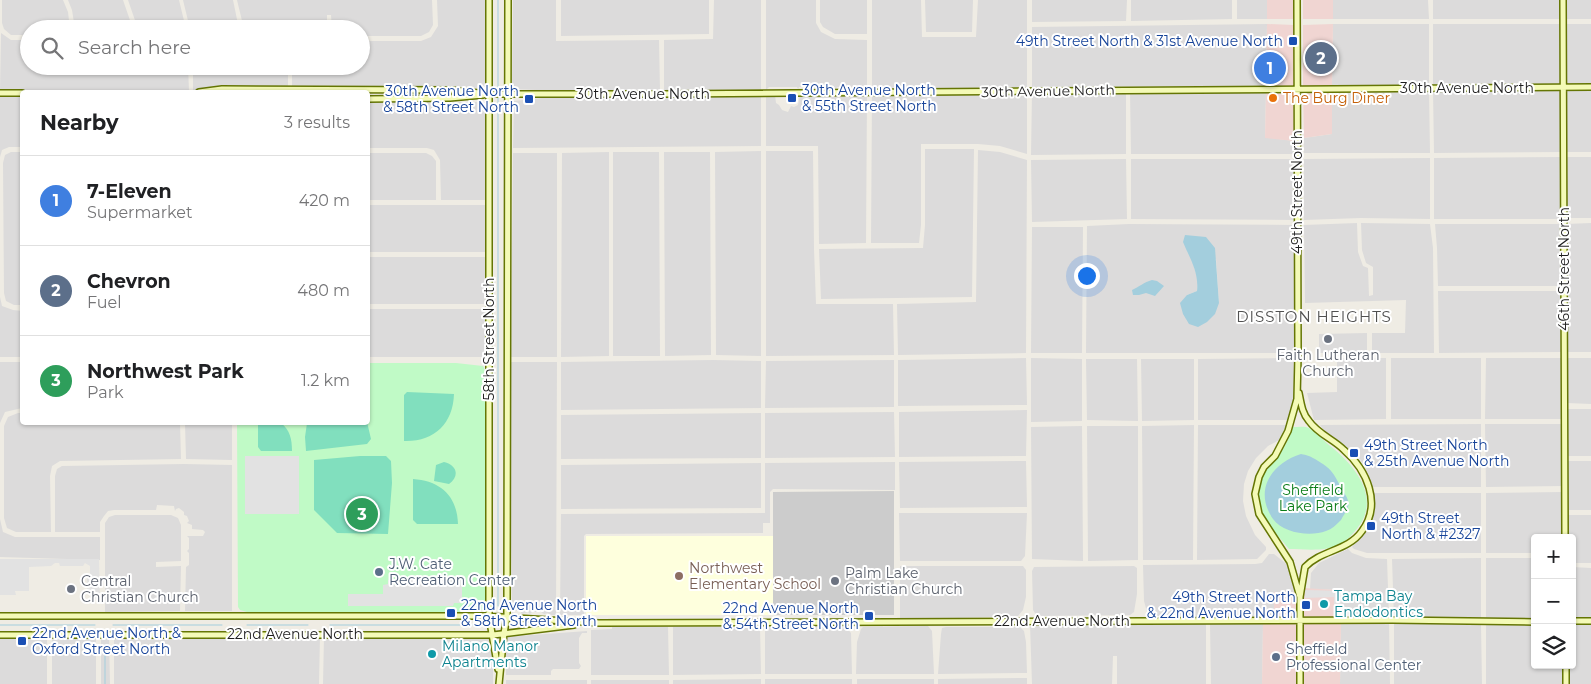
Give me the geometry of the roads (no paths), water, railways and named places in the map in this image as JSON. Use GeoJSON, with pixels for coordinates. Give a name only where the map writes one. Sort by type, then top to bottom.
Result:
{"type":"FeatureCollection","features":[{"type":"Feature","properties":{"kind":"street","name":"58th Street North"},"geometry":{"type":"LineString","coordinates":[[489,0],[491,94],[489,616],[499,681]]}},
{"type":"Feature","properties":{"kind":"street","name":"58th Street North"},"geometry":{"type":"LineString","coordinates":[[499,681],[507,617],[506,94],[508,0]]}},
{"type":"Feature","properties":{"kind":"street","name":"49th Street North"},"geometry":{"type":"LineString","coordinates":[[1297,0],[1297,399],[1288,432],[1275,456],[1264,467],[1259,477],[1256,485],[1256,503],[1259,514],[1290,562],[1300,597]]}},
{"type":"Feature","properties":{"kind":"street","name":"46th Street North"},"geometry":{"type":"LineString","coordinates":[[1563,0],[1565,534]]}},
{"type":"Feature","properties":{"kind":"street","name":"30th Avenue North"},"geometry":{"type":"LineString","coordinates":[[491,94],[1591,87]]}},
{"type":"Feature","properties":{"kind":"street"},"geometry":{"type":"LineString","coordinates":[[214,90],[431,90],[491,94]]}},
{"type":"Feature","properties":{"kind":"street"},"geometry":{"type":"LineString","coordinates":[[0,93],[20,94]]}},
{"type":"Feature","properties":{"kind":"street"},"geometry":{"type":"LineString","coordinates":[[370,99],[450,98],[491,94]]}},
{"type":"Feature","properties":{"kind":"street","name":"49th Street North"},"geometry":{"type":"LineString","coordinates":[[1298,385],[1305,416],[1316,429],[1344,449],[1352,458],[1366,478],[1371,499],[1371,510],[1363,531],[1355,539],[1339,549],[1318,556],[1305,567],[1300,597],[1300,684]]}},
{"type":"Feature","properties":{"kind":"street","name":"22nd Avenue North"},"geometry":{"type":"LineString","coordinates":[[0,616],[489,616],[589,623],[1531,622]]}},
{"type":"Feature","properties":{"kind":"street"},"geometry":{"type":"LineString","coordinates":[[1576,621],[1591,621]]}},
{"type":"Feature","properties":{"kind":"street","name":"22nd Avenue North"},"geometry":{"type":"LineString","coordinates":[[0,635],[492,635],[589,623]]}},
{"type":"Feature","properties":{"kind":"street"},"geometry":{"type":"LineString","coordinates":[[1566,669],[1566,684]]}},
{"type":"Feature","properties":{"kind":"water"},"geometry":{"type":"Polygon","coordinates":[[[1185,235],[1206,237],[1215,248],[1219,303],[1215,314],[1198,327],[1189,324],[1183,314],[1180,303],[1187,295],[1197,291],[1197,278],[1183,242],[1185,235]]]}},
{"type":"Feature","properties":{"kind":"water"},"geometry":{"type":"Polygon","coordinates":[[[1152,280],[1164,286],[1155,296],[1146,293],[1133,295],[1132,290],[1152,280]]]}},
{"type":"Feature","properties":{"kind":"water"},"geometry":{"type":"Polygon","coordinates":[[[1301,454],[1315,459],[1329,469],[1334,474],[1348,500],[1347,509],[1341,520],[1332,528],[1320,533],[1305,534],[1283,528],[1273,519],[1267,508],[1265,488],[1274,471],[1291,458],[1301,454]]]}},
{"type":"Feature","properties":{"kind":"waterway"},"geometry":{"type":"LineString","coordinates":[[498,0],[498,92]]}},
{"type":"Feature","properties":{"kind":"waterway"},"geometry":{"type":"LineString","coordinates":[[498,96],[498,606]]}},
{"type":"Feature","properties":{"kind":"waterway"},"geometry":{"type":"LineString","coordinates":[[0,625],[95,625]]}},
{"type":"Feature","properties":{"kind":"waterway"},"geometry":{"type":"LineString","coordinates":[[113,625],[222,625]]}},
{"type":"Feature","properties":{"kind":"waterway"},"geometry":{"type":"LineString","coordinates":[[247,625],[308,625]]}},
{"type":"Feature","properties":{"kind":"waterway"},"geometry":{"type":"LineString","coordinates":[[330,625],[479,625]]}},
{"type":"Feature","properties":{"kind":"waterway"},"geometry":{"type":"LineString","coordinates":[[105,646],[105,684]]}},
{"type":"Feature","properties":{"kind":"place","name":"49th Street North & 31st Avenue North"},"geometry":{"type":"Point","coordinates":[1293,41]}},
{"type":"Feature","properties":{"kind":"place","name":"Chevron"},"geometry":{"type":"Point","coordinates":[1321,58]}},
{"type":"Feature","properties":{"kind":"place","name":"7-Eleven"},"geometry":{"type":"Point","coordinates":[1270,68]}},
{"type":"Feature","properties":{"kind":"place","name":"30th Avenue North & 55th Street North"},"geometry":{"type":"Point","coordinates":[792,98]}},
{"type":"Feature","properties":{"kind":"place","name":"The Burg Diner"},"geometry":{"type":"Point","coordinates":[1273,98]}},
{"type":"Feature","properties":{"kind":"place","name":"30th Avenue North & 58th Street North"},"geometry":{"type":"Point","coordinates":[529,99]}},
{"type":"Feature","properties":{"kind":"place","name":"Faith Lutheran Church"},"geometry":{"type":"Point","coordinates":[1328,339]}},
{"type":"Feature","properties":{"kind":"place","name":"49th Street North & 25th Avenue North"},"geometry":{"type":"Point","coordinates":[1354,453]}},
{"type":"Feature","properties":{"kind":"place","name":"Northwest Park"},"geometry":{"type":"Point","coordinates":[362,514]}},
{"type":"Feature","properties":{"kind":"place","name":"49th Street North & #2327"},"geometry":{"type":"Point","coordinates":[1371,526]}},
{"type":"Feature","properties":{"kind":"place","name":"J.W. Cate Recreation Center"},"geometry":{"type":"Point","coordinates":[379,572]}},
{"type":"Feature","properties":{"kind":"place","name":"Northwest Elementary School"},"geometry":{"type":"Point","coordinates":[679,576]}},
{"type":"Feature","properties":{"kind":"place","name":"Palm Lake Christian Church"},"geometry":{"type":"Point","coordinates":[835,581]}},
{"type":"Feature","properties":{"kind":"place","name":"Central Christian Church"},"geometry":{"type":"Point","coordinates":[71,589]}},
{"type":"Feature","properties":{"kind":"place","name":"Tampa Bay Endodontics"},"geometry":{"type":"Point","coordinates":[1324,604]}},
{"type":"Feature","properties":{"kind":"place","name":"49th Street North & 22nd Avenue North"},"geometry":{"type":"Point","coordinates":[1306,605]}},
{"type":"Feature","properties":{"kind":"place","name":"22nd Avenue North & 58th Street North"},"geometry":{"type":"Point","coordinates":[451,613]}},
{"type":"Feature","properties":{"kind":"place","name":"22nd Avenue North & 54th Street North"},"geometry":{"type":"Point","coordinates":[869,616]}},
{"type":"Feature","properties":{"kind":"place","name":"22nd Avenue North & Oxford Street North"},"geometry":{"type":"Point","coordinates":[22,641]}},
{"type":"Feature","properties":{"kind":"place","name":"Milano Manor Apartments"},"geometry":{"type":"Point","coordinates":[432,654]}},
{"type":"Feature","properties":{"kind":"place","name":"Sheffield Professional Center"},"geometry":{"type":"Point","coordinates":[1276,657]}},
{"type":"Feature","properties":{"kind":"district","name":"DISSTON HEIGHTS"},"geometry":{"type":"Point","coordinates":[1314,316]}},
{"type":"Feature","properties":{"kind":"park label","name":"Sheffield Lake Park"},"geometry":{"type":"Point","coordinates":[1313,498]}}]}
